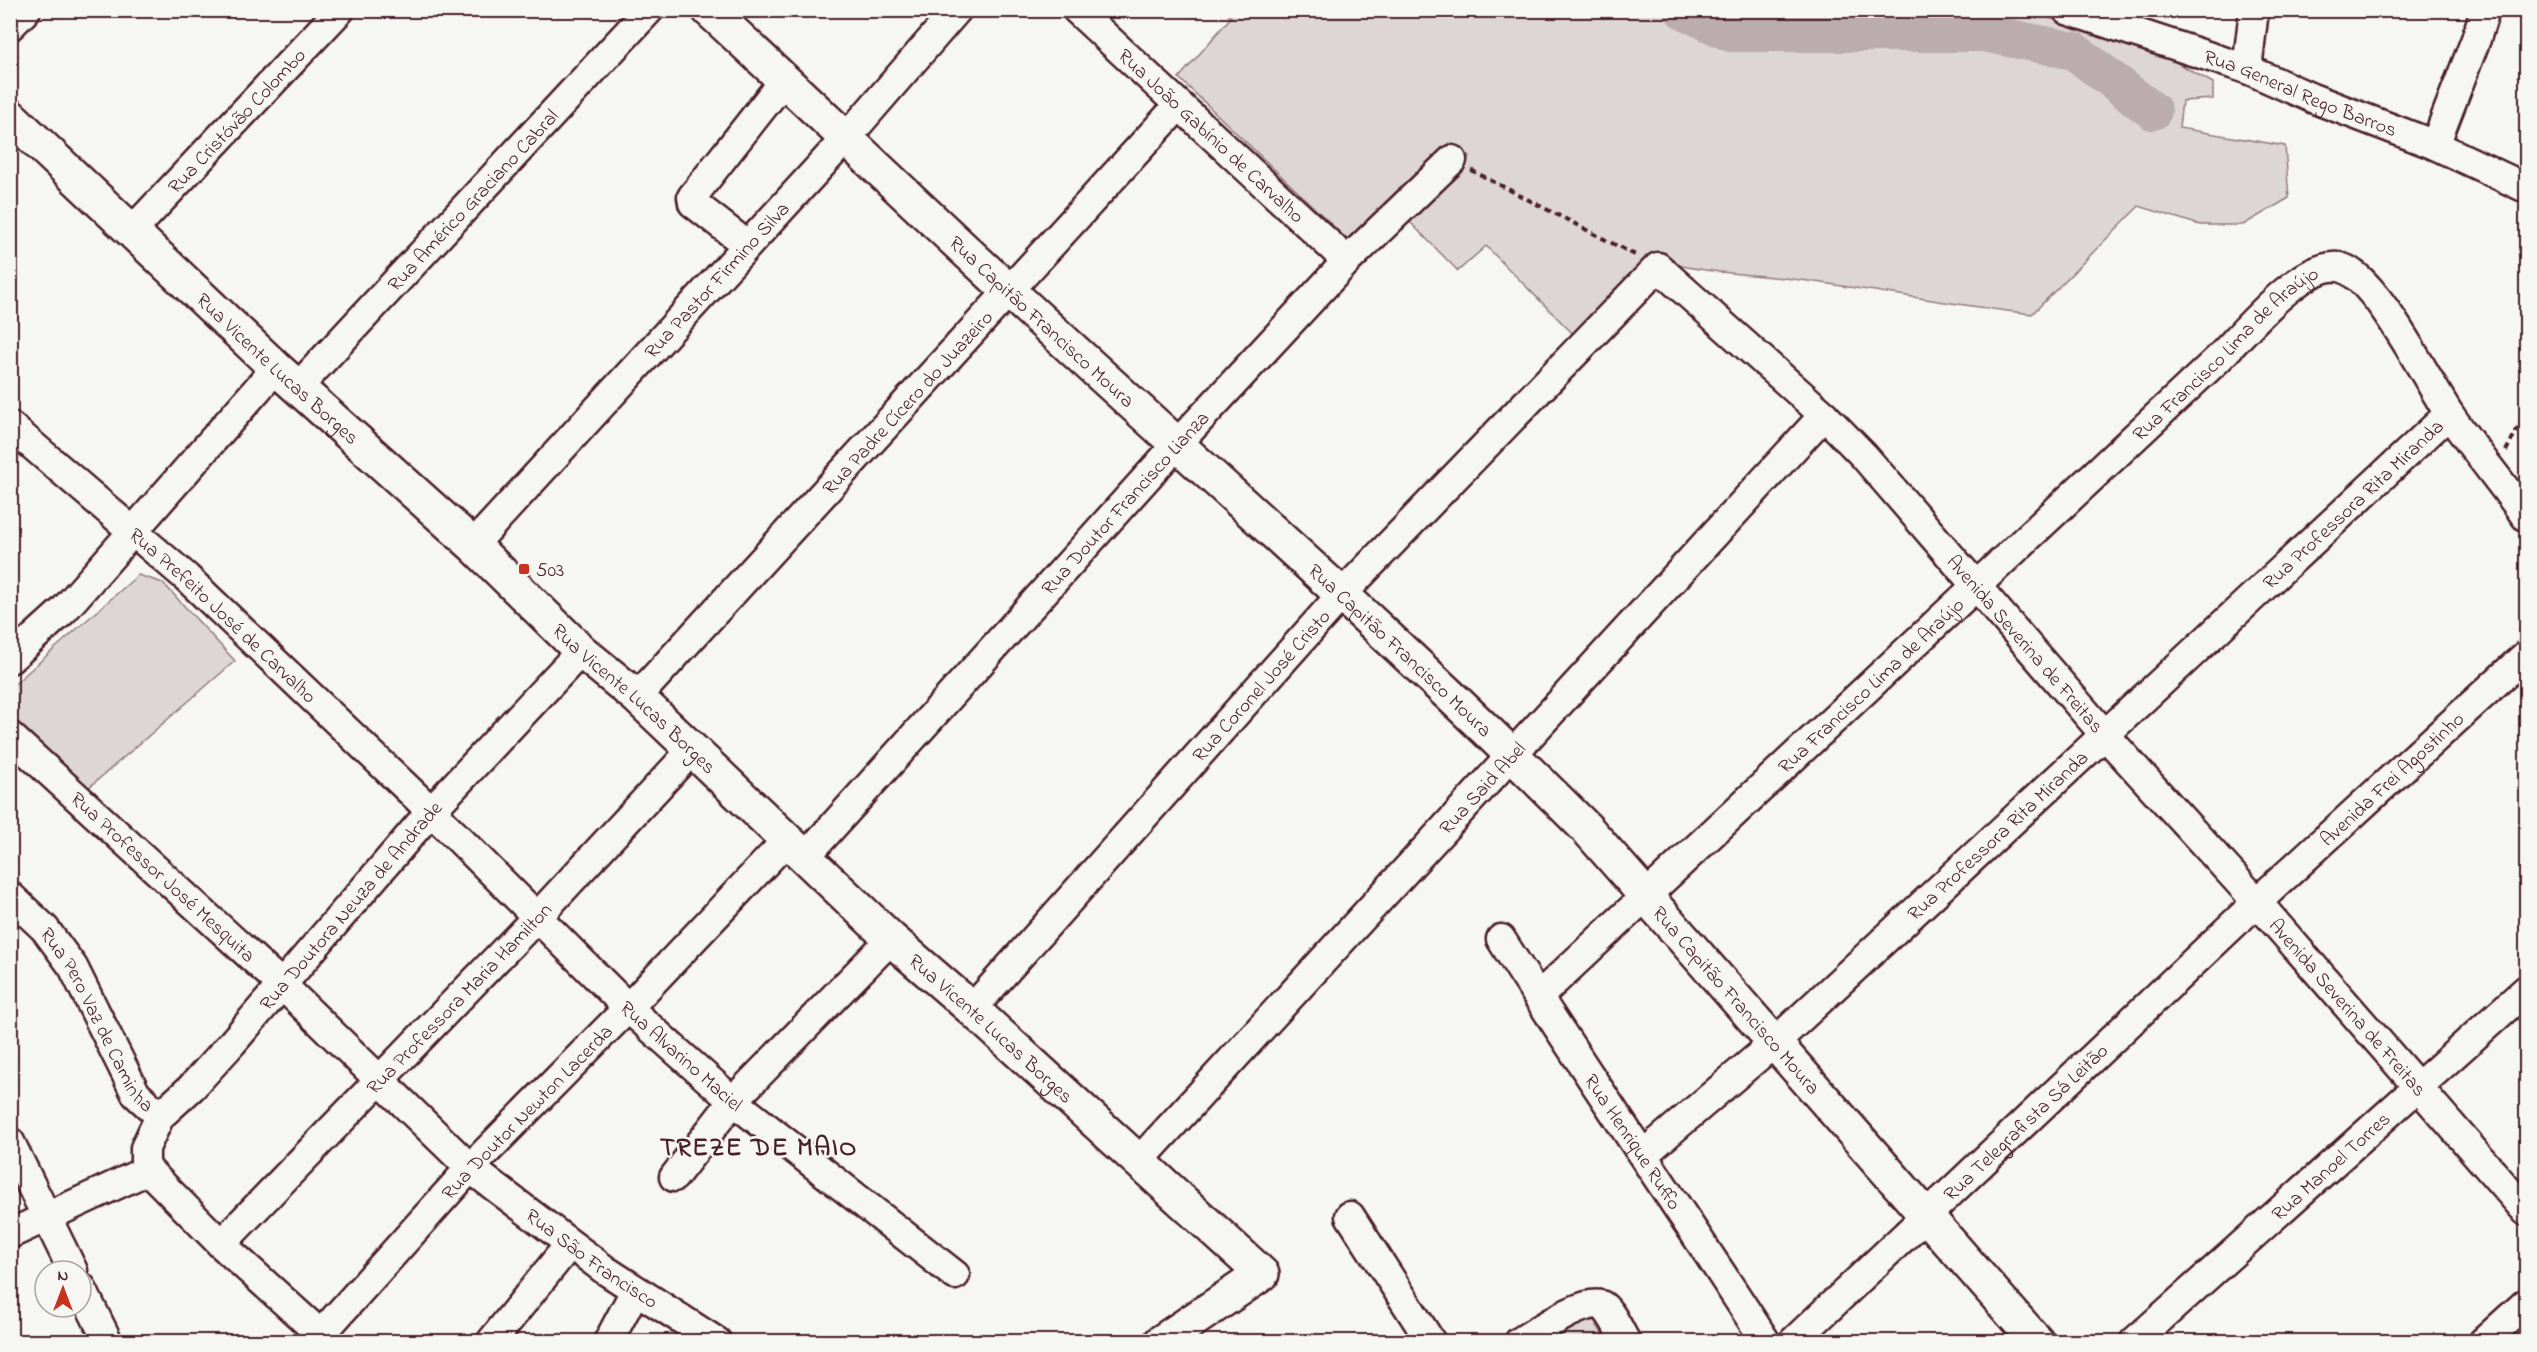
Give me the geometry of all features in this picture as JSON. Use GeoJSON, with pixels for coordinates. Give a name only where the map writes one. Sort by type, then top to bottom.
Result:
{"type":"FeatureCollection","features":[{"type":"Feature","properties":{"kind":"main road","name":"Rua Capitão Francisco Moura"},"geometry":{"type":"LineString","coordinates":[[709,10],[1009,291],[1343,593],[1511,753],[1588,830],[2037,1341]]}},
{"type":"Feature","properties":{"kind":"main road","name":"Rua Vicente Lucas Borges"},"geometry":{"type":"LineString","coordinates":[[10,116],[287,378],[473,545],[581,651],[637,697],[891,939],[972,1009],[1262,1274],[1161,1341]]}},
{"type":"Feature","properties":{"kind":"street"},"geometry":{"type":"LineString","coordinates":[[10,26],[26,10]]}},
{"type":"Feature","properties":{"kind":"street","name":"Rua Cristóvão Colombo"},"geometry":{"type":"LineString","coordinates":[[132,231],[340,10]]}},
{"type":"Feature","properties":{"kind":"street","name":"Rua Américo Graciano Cabral"},"geometry":{"type":"LineString","coordinates":[[10,659],[64,610],[135,533],[649,10]]}},
{"type":"Feature","properties":{"kind":"street","name":"Rua Pastor Firmino Silva"},"geometry":{"type":"LineString","coordinates":[[473,545],[847,137],[957,10]]}},
{"type":"Feature","properties":{"kind":"street","name":"Rua João Gabínio de Carvalho"},"geometry":{"type":"LineString","coordinates":[[1077,10],[1347,261]]}},
{"type":"Feature","properties":{"kind":"street","name":"Rua General Rego Barros"},"geometry":{"type":"LineString","coordinates":[[2067,10],[2247,69],[2312,98],[2435,145],[2526,188]]}},
{"type":"Feature","properties":{"kind":"street"},"geometry":{"type":"LineString","coordinates":[[2247,69],[2254,10]]}},
{"type":"Feature","properties":{"kind":"street"},"geometry":{"type":"LineString","coordinates":[[2435,145],[2485,10]]}},
{"type":"Feature","properties":{"kind":"street"},"geometry":{"type":"LineString","coordinates":[[747,245],[693,203],[692,197],[784,80]]}},
{"type":"Feature","properties":{"kind":"street","name":"Rua Padre Cícero do Juazeiro"},"geometry":{"type":"LineString","coordinates":[[637,697],[1179,105]]}},
{"type":"Feature","properties":{"kind":"street","name":"Rua Doutor Francisco Lianza"},"geometry":{"type":"LineString","coordinates":[[797,848],[1347,261],[1452,160]]}},
{"type":"Feature","properties":{"kind":"street","name":"Avenida Severina de Freitas"},"geometry":{"type":"LineString","coordinates":[[1658,267],[1824,414],[1864,456],[2105,735],[2257,902],[2526,1211]]}},
{"type":"Feature","properties":{"kind":"street","name":"Rua Coronel José Cristo"},"geometry":{"type":"LineString","coordinates":[[972,1009],[1343,593],[1658,267]]}},
{"type":"Feature","properties":{"kind":"street","name":"Rua Francisco Lima de Araújo"},"geometry":{"type":"LineString","coordinates":[[1538,997],[2218,359],[2275,301],[2300,282],[2323,269],[2339,267],[2350,271],[2370,292],[2412,347],[2449,414]]}},
{"type":"Feature","properties":{"kind":"street","name":"Rua Said Abel"},"geometry":{"type":"LineString","coordinates":[[1139,1161],[1824,414]]}},
{"type":"Feature","properties":{"kind":"street"},"geometry":{"type":"LineString","coordinates":[[2449,414],[2526,517]]}},
{"type":"Feature","properties":{"kind":"street","name":"Rua Professora Rita Miranda"},"geometry":{"type":"LineString","coordinates":[[1644,1154],[1774,1043],[2449,414]]}},
{"type":"Feature","properties":{"kind":"street","name":"Rua Prefeito José de Carvalho"},"geometry":{"type":"LineString","coordinates":[[10,426],[186,576],[431,811]]}},
{"type":"Feature","properties":{"kind":"street","name":"Rua Doutora Neuza de Andrade"},"geometry":{"type":"LineString","coordinates":[[148,1170],[145,1163],[145,1148],[160,1116],[192,1087],[232,1043],[431,811],[581,651]]}},
{"type":"Feature","properties":{"kind":"street","name":"Avenida Frei Agostinho"},"geometry":{"type":"LineString","coordinates":[[2257,902],[2526,655]]}},
{"type":"Feature","properties":{"kind":"street","name":"Rua Professor José Mesquita"},"geometry":{"type":"LineString","coordinates":[[10,736],[281,984],[470,1168]]}},
{"type":"Feature","properties":{"kind":"street","name":"Rua Professora Maria Hamilton"},"geometry":{"type":"LineString","coordinates":[[221,1244],[377,1079],[538,916],[692,750]]}},
{"type":"Feature","properties":{"kind":"street","name":"Rua Alvarino Maciel"},"geometry":{"type":"LineString","coordinates":[[431,811],[628,1008],[733,1101],[955,1275]]}},
{"type":"Feature","properties":{"kind":"street","name":"Rua Doutor Newton Lacerda"},"geometry":{"type":"LineString","coordinates":[[325,1338],[470,1168],[628,1008],[797,848]]}},
{"type":"Feature","properties":{"kind":"street","name":"Rua Pero Vaz de Caminha"},"geometry":{"type":"LineString","coordinates":[[10,896],[45,929],[73,967],[136,1094],[160,1116]]}},
{"type":"Feature","properties":{"kind":"street","name":"Rua Telegrafista Sá Leitão"},"geometry":{"type":"LineString","coordinates":[[1793,1341],[2257,902]]}},
{"type":"Feature","properties":{"kind":"street"},"geometry":{"type":"LineString","coordinates":[[674,1177],[733,1101],[891,939]]}},
{"type":"Feature","properties":{"kind":"street","name":"Rua Henrique Ruffo"},"geometry":{"type":"LineString","coordinates":[[1501,939],[1581,1066],[1644,1154],[1766,1341]]}},
{"type":"Feature","properties":{"kind":"street","name":"Rua Manoel Torres"},"geometry":{"type":"LineString","coordinates":[[2133,1341],[2418,1089],[2526,990]]}},
{"type":"Feature","properties":{"kind":"street"},"geometry":{"type":"LineString","coordinates":[[10,1142],[67,1259]]}},
{"type":"Feature","properties":{"kind":"street","name":"Rua São Francisco"},"geometry":{"type":"LineString","coordinates":[[470,1168],[569,1245],[634,1291],[717,1341]]}},
{"type":"Feature","properties":{"kind":"street"},"geometry":{"type":"LineString","coordinates":[[10,1234],[148,1170],[221,1244],[325,1338]]}},
{"type":"Feature","properties":{"kind":"street"},"geometry":{"type":"LineString","coordinates":[[1350,1216],[1431,1341]]}},
{"type":"Feature","properties":{"kind":"street"},"geometry":{"type":"LineString","coordinates":[[491,1341],[569,1245]]}},
{"type":"Feature","properties":{"kind":"street"},"geometry":{"type":"LineString","coordinates":[[608,1341],[634,1291]]}},
{"type":"Feature","properties":{"kind":"street"},"geometry":{"type":"LineString","coordinates":[[2483,1341],[2526,1303]]}},
{"type":"Feature","properties":{"kind":"street"},"geometry":{"type":"LineString","coordinates":[[1519,1341],[1573,1311],[1597,1304],[1604,1307],[1626,1341]]}},
{"type":"Feature","properties":{"kind":"street"},"geometry":{"type":"LineString","coordinates":[[93,1311],[108,1341]]}},
{"type":"Feature","properties":{"kind":"path"},"geometry":{"type":"LineString","coordinates":[[1452,160],[1658,267]]}},
{"type":"Feature","properties":{"kind":"path"},"geometry":{"type":"LineString","coordinates":[[2495,474],[2526,412]]}},
{"type":"Feature","properties":{"kind":"shaded area"},"geometry":{"type":"Polygon","coordinates":[[[1224,11],[2017,11],[2131,37],[2213,83],[2213,99],[2182,101],[2179,128],[2285,146],[2289,198],[2243,225],[2200,225],[2139,206],[2032,314],[1796,279],[1718,272],[1661,261],[1580,341],[1486,246],[1458,271],[1407,219],[1470,156],[1449,143],[1350,242],[1179,78],[1231,17],[1224,11]]]}},
{"type":"Feature","properties":{"kind":"shaded area"},"geometry":{"type":"Polygon","coordinates":[[[138,575],[163,583],[235,661],[86,790],[11,721],[10,688],[138,575]]]}},
{"type":"Feature","properties":{"kind":"shaded area"},"geometry":{"type":"Polygon","coordinates":[[[1584,1319],[1593,1319],[1607,1341],[1549,1342],[1584,1319]]]}},
{"type":"Feature","properties":{"kind":"waterway"},"geometry":{"type":"LineString","coordinates":[[1683,10],[1730,33],[1984,33],[2074,51],[2153,111]]}},
{"type":"Feature","properties":{"kind":"place","name":"503"},"geometry":{"type":"Point","coordinates":[524,569]}},
{"type":"Feature","properties":{"kind":"district","name":"TREZE DE MAIO"},"geometry":{"type":"Point","coordinates":[759,1146]}}]}
